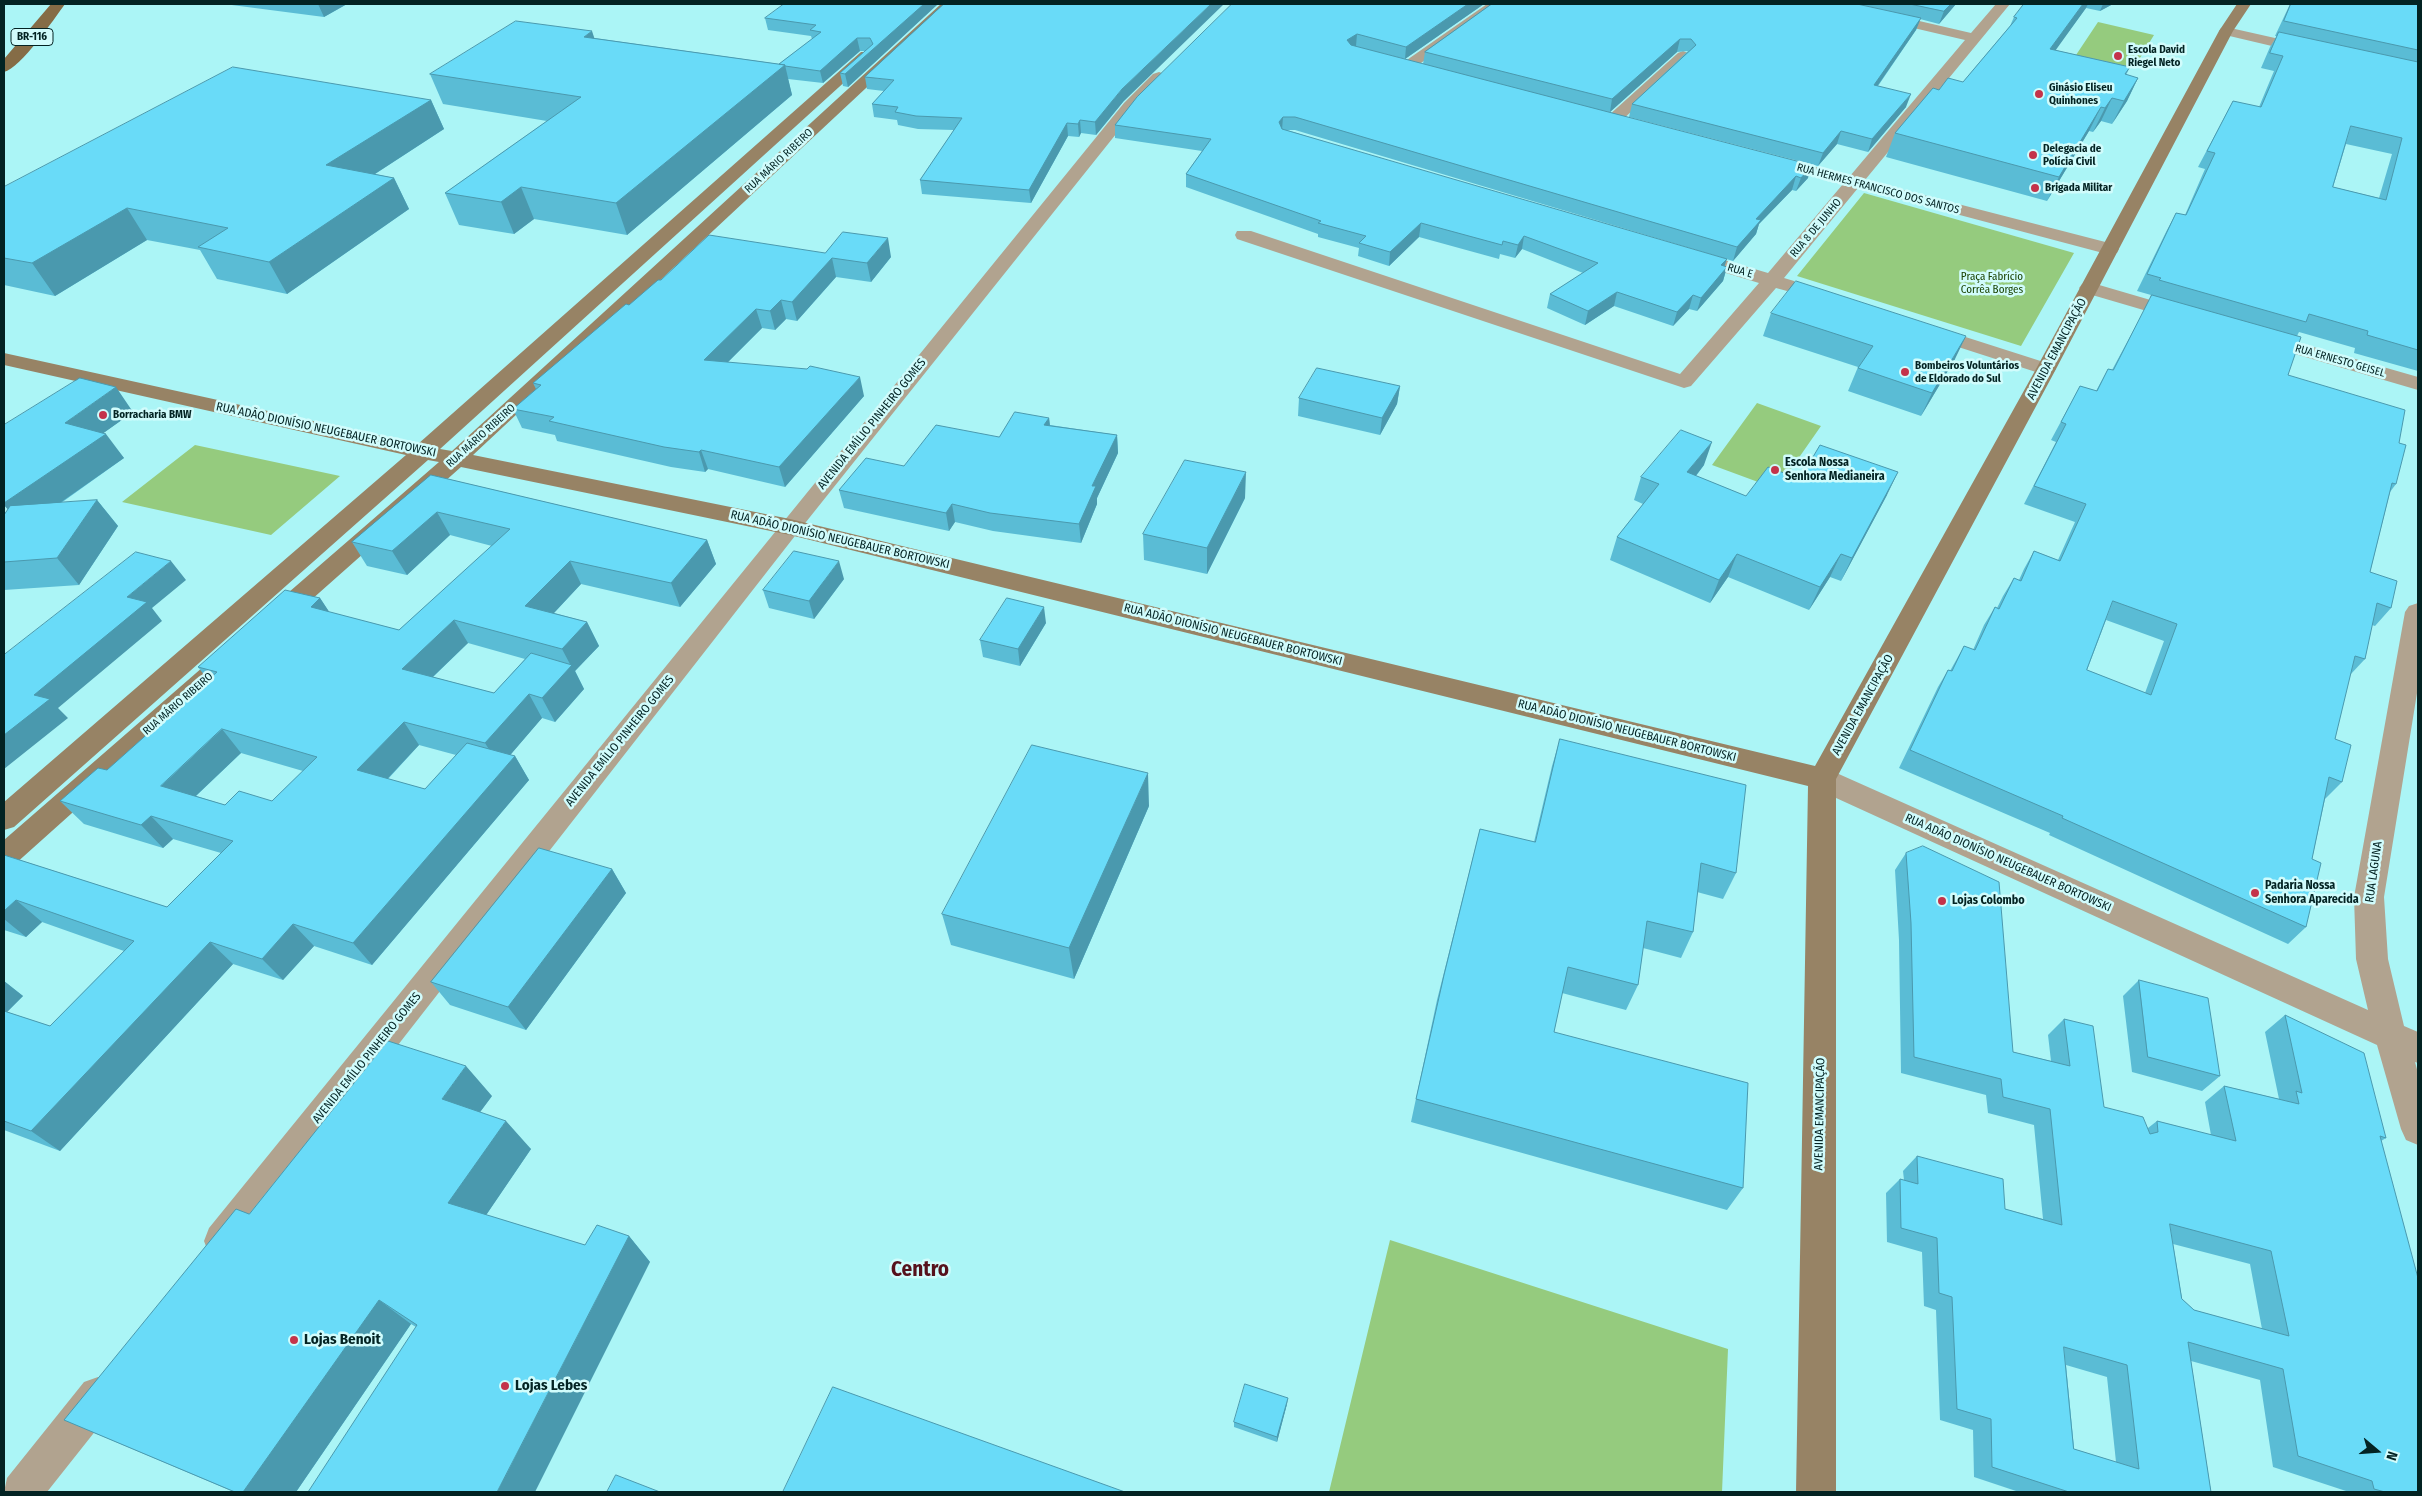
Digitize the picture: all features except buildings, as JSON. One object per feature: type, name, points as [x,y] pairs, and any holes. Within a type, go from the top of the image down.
[{"type":"main road","name":"BR-116","points":[[4,49],[43,4]]},
{"type":"main road","name":"BR-116","points":[[4,67],[20,52],[58,4]]},
{"type":"main road","name":"RUA MÁRIO RIBEIRO","points":[[4,819],[423,452],[922,4]]},
{"type":"main road","name":"RUA MÁRIO RIBEIRO","points":[[4,857],[456,459],[949,4]]},
{"type":"main road","name":"AVENIDA EMANCIPAÇÃO","points":[[1816,1492],[1822,779],[2046,369],[2226,31],[2244,4]]},
{"type":"main road","points":[[786,127],[810,132]]},
{"type":"main road","name":"RUA ADÃO DIONÍSIO NEUGEBAUER BORTOWSKI","points":[[4,359],[423,452],[790,527],[1822,779]]},
{"type":"street","points":[[1409,65],[1496,4]]},
{"type":"street","points":[[1829,4],[1974,38]]},
{"type":"street","name":"RUA 8 DE JUNHO","points":[[1244,235],[1684,382],[1855,182],[2003,4]]},
{"type":"street","points":[[2226,31],[2322,53]]},
{"type":"street","points":[[1614,119],[1684,56]]},
{"type":"street","name":"AVENIDA EMÍLIO PINHEIRO GOMES","points":[[207,1259],[790,527],[1130,106],[1178,58]]},
{"type":"street","points":[[1391,61],[1428,70]]},
{"type":"street","points":[[1596,114],[1634,124]]},
{"type":"street","name":"RUA HERMES FRANCISCO DOS SANTOS","points":[[1759,157],[2110,249]]},
{"type":"street","name":"RUA E","points":[[1678,252],[1800,289]]},
{"type":"street","points":[[2089,288],[2202,321]]},
{"type":"street","points":[[1912,325],[2046,369]]},
{"type":"street","name":"RUA ERNESTO GEISEL","points":[[2240,332],[2418,384]]},
{"type":"street","name":"RUA LAGUNA","points":[[2418,612],[2369,896],[2372,959],[2390,1034],[2418,1129]]},
{"type":"street","name":"RUA ADÃO DIONÍSIO NEUGEBAUER BORTOWSKI","points":[[1822,779],[2418,1048]]},
{"type":"street","points":[[21,1492],[114,1376]]},
{"type":"green space","points":[[2098,22],[2154,35],[2134,68],[2076,55]]},
{"type":"green space","name":"Praça Fabrício Corrêa Borges","points":[[1864,193],[2074,253],[2021,346],[1797,276]]},
{"type":"green space","points":[[1757,403],[1821,426],[1777,489],[1712,465]]},
{"type":"green space","points":[[195,445],[340,476],[271,535],[122,502]]},
{"type":"green space","points":[[1390,1240],[1728,1349],[1722,1492],[1329,1492]]},
{"type":"place","name":"Escola David Riegel Neto","points":[[2118,56]]},
{"type":"place","name":"Ginásio Eliseu Quinhones","points":[[2039,94]]},
{"type":"place","name":"Delegacia de Polícia Civil","points":[[2033,155]]},
{"type":"place","name":"Brigada Militar","points":[[2035,188]]},
{"type":"place","name":"Bombeiros Voluntários de Eldorado do Sul","points":[[1905,372]]},
{"type":"place","name":"Borracharia BMW","points":[[103,415]]},
{"type":"place","name":"Escola Nossa Senhora Medianeira","points":[[1775,470]]},
{"type":"place","name":"Padaria Nossa Senhora Aparecida","points":[[2255,893]]},
{"type":"place","name":"Lojas Colombo","points":[[1942,901]]},
{"type":"place","name":"Lojas Benoit","points":[[294,1340]]},
{"type":"place","name":"Lojas Lebes","points":[[505,1386]]},
{"type":"district","name":"Centro","points":[[920,1270]]}]
